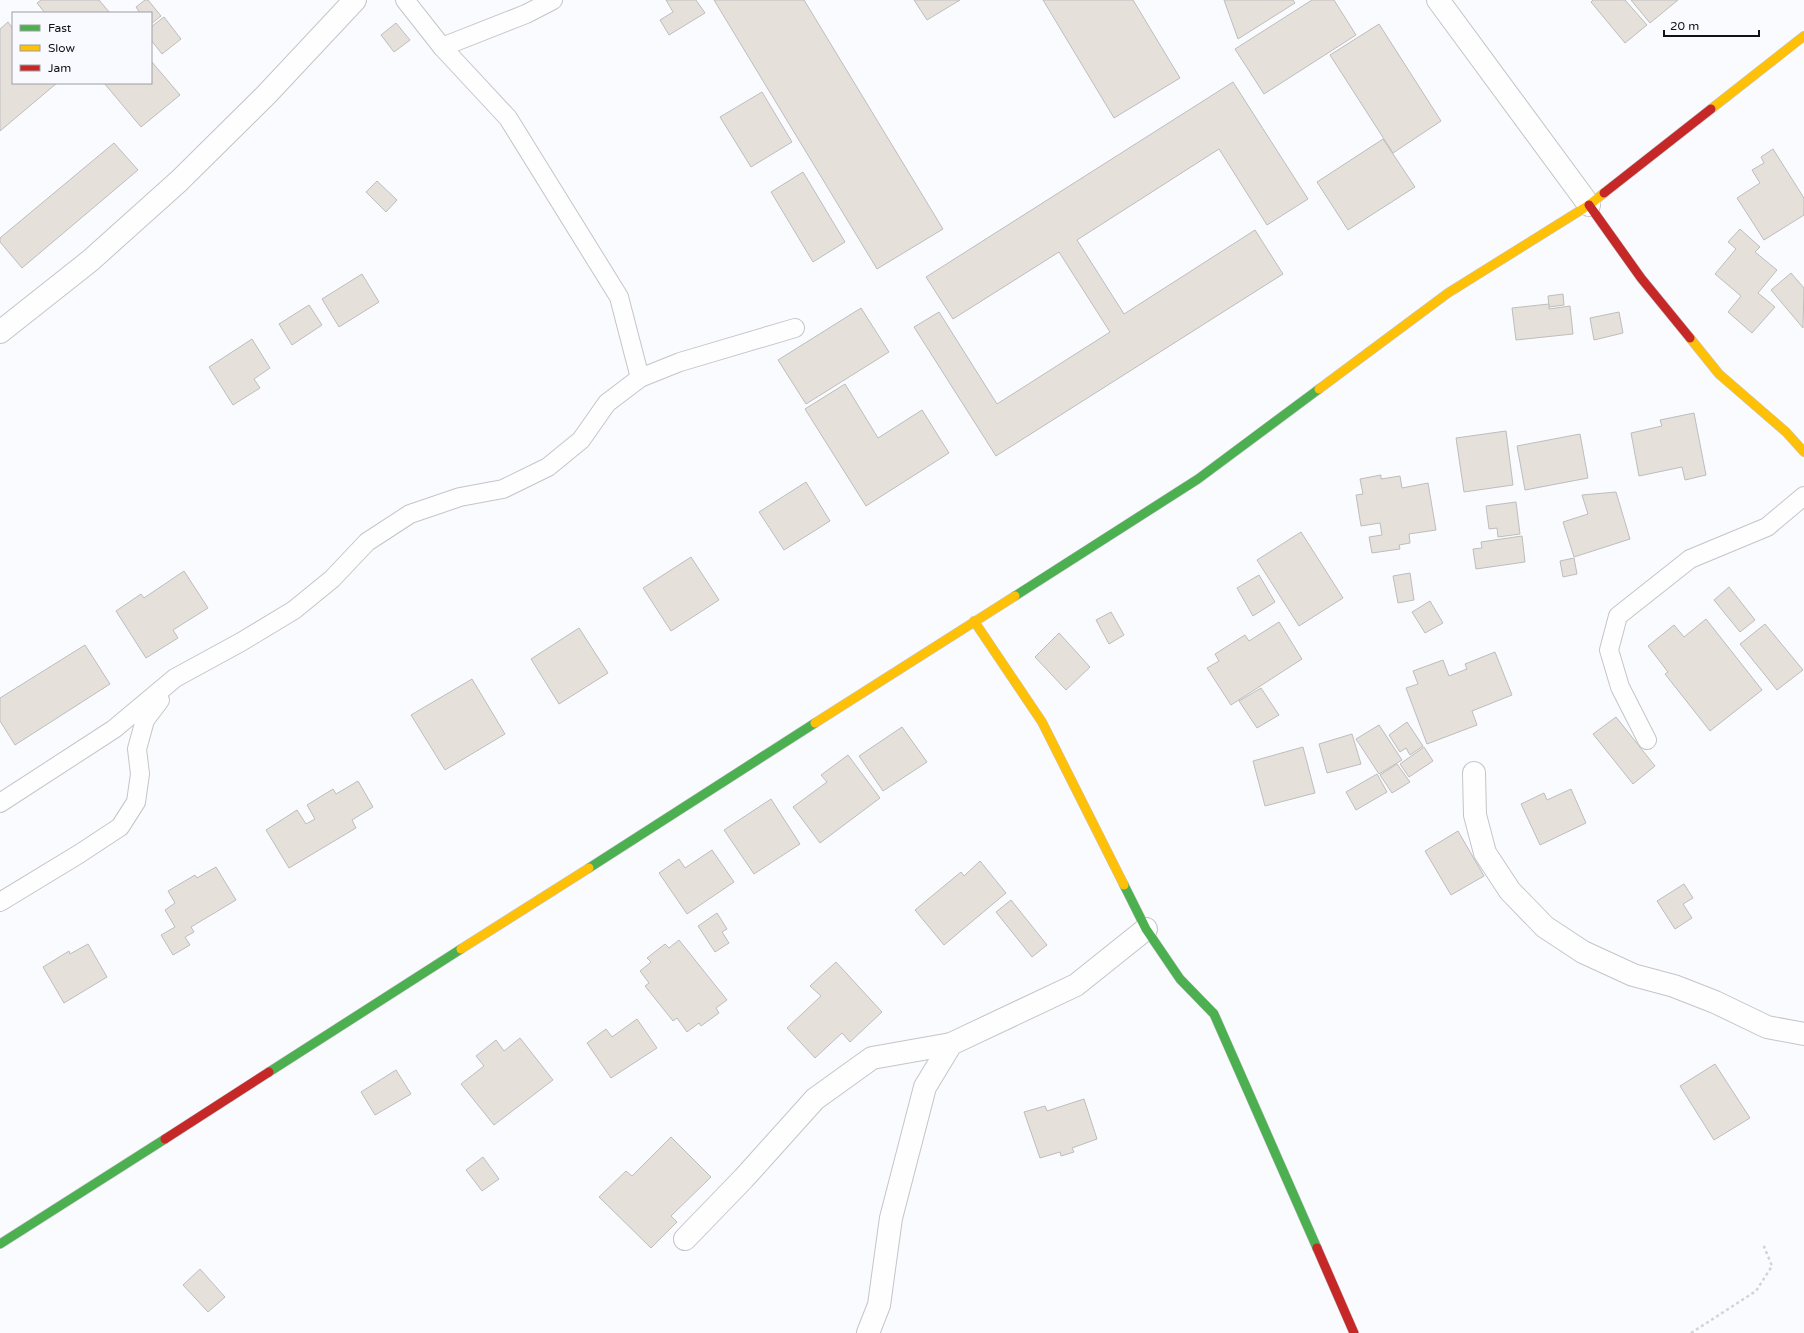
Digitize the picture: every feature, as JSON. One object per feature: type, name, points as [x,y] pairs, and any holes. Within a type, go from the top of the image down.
[{"type":"street","points":[[0,332],[91,260],[179,181],[266,96],[355,0]]},
{"type":"street","points":[[1438,0],[1589,204],[1641,278],[1719,374],[1786,432],[1804,452]]},
{"type":"street","points":[[0,1244],[1198,479],[1448,293],[1589,204],[1804,36]]},
{"type":"street","points":[[974,621],[1042,722],[1146,929],[1180,979],[1214,1014],[1354,1333]]},
{"type":"street","points":[[1474,773],[1475,815],[1485,853],[1510,891],[1545,927],[1583,952],[1633,976],[1674,986],[1715,1002],[1767,1027],[1804,1034]]},
{"type":"street","points":[[685,1239],[744,1178],[815,1099],[872,1058],[951,1044],[1076,985],[1146,929]]},
{"type":"street","points":[[868,1333],[879,1305],[890,1218],[925,1087],[951,1044]]},
{"type":"lane","points":[[405,0],[442,47],[508,118],[619,297],[640,378]]},
{"type":"lane","points":[[442,47],[526,14],[553,0]]},
{"type":"lane","points":[[0,803],[114,729],[175,678],[241,642],[294,610],[332,579],[367,542],[410,514],[460,497],[503,489],[548,467],[581,440],[607,403],[640,378],[680,362],[795,328]]},
{"type":"lane","points":[[1647,740],[1620,686],[1609,650],[1618,616],[1690,559],[1767,527],[1804,496]]},
{"type":"lane","points":[[0,902],[120,827],[136,802],[140,774],[137,749],[145,720],[175,678]]},
{"type":"path","points":[[1691,1333],[1756,1291],[1772,1266],[1763,1244]]},
{"type":"building","points":[[41,0],[99,0],[109,12],[44,12],[37,3]]},
{"type":"building","points":[[145,0],[148,0],[161,16],[152,23],[152,12],[139,12],[136,7]]},
{"type":"building","points":[[666,0],[696,0],[705,13],[669,35],[660,20],[673,12]]},
{"type":"building","points":[[714,0],[804,0],[943,229],[877,269]]},
{"type":"building","points":[[914,0],[960,0],[927,20]]},
{"type":"building","points":[[1043,0],[1133,0],[1180,78],[1114,118]]},
{"type":"building","points":[[1224,0],[1293,0],[1295,3],[1238,39]]},
{"type":"building","points":[[1312,0],[1334,0],[1356,35],[1264,94],[1235,49]]},
{"type":"building","points":[[1593,0],[1625,0],[1647,25],[1625,43],[1591,2]]},
{"type":"building","points":[[1631,0],[1678,0],[1650,23]]},
{"type":"building","points":[[164,17],[181,39],[162,54],[152,41],[152,26]]},
{"type":"building","points":[[8,22],[12,28],[12,84],[56,84],[0,131],[0,29]]},
{"type":"building","points":[[396,23],[410,40],[394,52],[381,35]]},
{"type":"building","points":[[1379,24],[1441,121],[1393,153],[1330,55]]},
{"type":"building","points":[[152,62],[180,95],[141,127],[105,84],[152,84]]},
{"type":"building","points":[[1233,82],[1308,199],[1267,225],[1219,149],[1077,240],[1124,314],[1255,230],[1283,274],[996,456],[914,327],[939,312],[997,404],[1110,332],[1059,252],[953,319],[926,277]]},
{"type":"building","points":[[762,92],[792,142],[751,167],[720,117]]},
{"type":"building","points":[[1383,139],[1415,187],[1348,230],[1317,182]]},
{"type":"building","points":[[114,143],[138,170],[22,268],[0,242],[0,238]]},
{"type":"building","points":[[1773,149],[1804,198],[1804,215],[1764,240],[1737,198],[1760,183],[1752,170],[1764,163],[1761,157]]},
{"type":"building","points":[[803,172],[845,242],[813,262],[771,192]]},
{"type":"building","points":[[377,181],[397,200],[386,212],[366,192]]},
{"type":"building","points":[[1740,229],[1760,247],[1755,252],[1777,270],[1758,293],[1775,307],[1752,333],[1728,312],[1741,296],[1715,274],[1736,249],[1728,242]]},
{"type":"building","points":[[1791,273],[1804,288],[1803,328],[1771,290]]},
{"type":"building","points":[[362,274],[379,302],[339,327],[322,299]]},
{"type":"building","points":[[1563,294],[1564,305],[1549,307],[1548,296]]},
{"type":"building","points":[[1549,304],[1549,309],[1570,306],[1573,334],[1516,340],[1512,308]]},
{"type":"building","points":[[309,305],[322,325],[292,345],[279,324]]},
{"type":"building","points":[[861,308],[889,352],[806,404],[778,360]]},
{"type":"building","points":[[1619,312],[1623,333],[1594,340],[1590,318]]},
{"type":"building","points":[[252,339],[270,368],[254,379],[260,388],[233,405],[209,367]]},
{"type":"building","points":[[845,384],[878,438],[922,410],[949,453],[866,506],[805,409]]},
{"type":"building","points":[[1694,413],[1706,475],[1685,480],[1682,467],[1639,476],[1631,433],[1662,426],[1660,420]]},
{"type":"building","points":[[1506,431],[1513,485],[1464,492],[1456,438]]},
{"type":"building","points":[[1580,434],[1588,478],[1525,490],[1517,446]]},
{"type":"building","points":[[1381,475],[1381,479],[1400,476],[1402,488],[1428,483],[1436,530],[1409,534],[1410,543],[1399,545],[1400,549],[1372,553],[1369,537],[1382,535],[1380,523],[1361,526],[1356,495],[1363,494],[1360,479]]},
{"type":"building","points":[[806,482],[830,521],[784,550],[759,512]]},
{"type":"building","points":[[1616,492],[1630,539],[1574,557],[1563,522],[1588,514],[1582,495]]},
{"type":"building","points":[[1516,502],[1520,534],[1498,537],[1497,528],[1489,529],[1486,506]]},
{"type":"building","points":[[1301,532],[1343,598],[1299,626],[1257,560]]},
{"type":"building","points":[[1522,536],[1525,562],[1476,569],[1473,549],[1482,548],[1481,542]]},
{"type":"building","points":[[691,557],[719,600],[671,631],[643,588]]},
{"type":"building","points":[[1574,558],[1577,574],[1563,577],[1560,561]]},
{"type":"building","points":[[184,571],[208,608],[173,630],[178,638],[146,658],[116,611],[141,594],[144,598]]},
{"type":"building","points":[[1410,573],[1414,600],[1398,603],[1393,576]]},
{"type":"building","points":[[1259,575],[1275,602],[1253,616],[1237,588]]},
{"type":"building","points":[[1729,587],[1755,620],[1740,632],[1714,600]]},
{"type":"building","points":[[1430,601],[1443,623],[1425,633],[1412,612]]},
{"type":"building","points":[[1111,612],[1124,635],[1109,644],[1096,620]]},
{"type":"building","points":[[1706,619],[1762,690],[1710,731],[1665,674],[1668,672],[1648,646],[1674,625],[1684,637]]},
{"type":"building","points":[[1279,622],[1302,659],[1231,705],[1207,668],[1219,661],[1215,654],[1245,635],[1249,641]]},
{"type":"building","points":[[1765,624],[1803,670],[1777,690],[1740,644]]},
{"type":"building","points":[[579,628],[608,673],[559,704],[531,659]]},
{"type":"building","points":[[1059,633],[1090,667],[1066,690],[1035,657]]},
{"type":"building","points":[[85,645],[110,684],[15,745],[0,721],[0,698]]},
{"type":"building","points":[[1495,652],[1512,695],[1472,711],[1477,725],[1427,744],[1406,688],[1418,684],[1413,671],[1443,660],[1449,676],[1467,669],[1465,664]]},
{"type":"building","points":[[472,679],[505,734],[445,770],[411,715]]},
{"type":"building","points":[[1261,688],[1279,715],[1257,728],[1239,701]]},
{"type":"building","points":[[1616,717],[1655,766],[1633,784],[1593,734]]},
{"type":"building","points":[[1407,722],[1423,746],[1410,755],[1406,748],[1400,752],[1389,735]]},
{"type":"building","points":[[1379,725],[1402,760],[1379,774],[1356,739]]},
{"type":"building","points":[[902,727],[927,762],[883,791],[859,756]]},
{"type":"building","points":[[1352,734],[1361,764],[1327,773],[1319,744]]},
{"type":"building","points":[[1303,747],[1315,793],[1265,806],[1253,761]]},
{"type":"building","points":[[1424,747],[1433,761],[1409,777],[1400,764]]},
{"type":"building","points":[[848,755],[880,798],[820,843],[793,807],[827,782],[821,775]]},
{"type":"building","points":[[1397,764],[1410,782],[1392,793],[1380,775]]},
{"type":"building","points":[[1377,774],[1387,792],[1356,810],[1346,792]]},
{"type":"building","points":[[358,781],[373,807],[352,820],[356,828],[289,868],[266,830],[297,810],[306,824],[315,819],[307,805],[333,789],[336,794]]},
{"type":"building","points":[[1571,789],[1586,823],[1540,845],[1521,804],[1544,793],[1547,800]]},
{"type":"building","points":[[771,799],[800,844],[754,874],[724,830]]},
{"type":"building","points":[[1458,831],[1484,876],[1451,895],[1425,851]]},
{"type":"building","points":[[712,850],[734,882],[687,914],[659,873],[679,859],[685,868]]},
{"type":"building","points":[[980,861],[1006,893],[944,945],[915,910],[961,872],[964,876]]},
{"type":"building","points":[[216,867],[236,900],[191,927],[194,932],[185,937],[190,945],[173,955],[161,935],[175,927],[165,910],[175,903],[168,891],[195,875],[197,878]]},
{"type":"building","points":[[1684,884],[1693,898],[1683,904],[1692,918],[1675,929],[1657,901]]},
{"type":"building","points":[[1011,900],[1047,945],[1032,957],[996,912]]},
{"type":"building","points":[[717,913],[727,929],[722,932],[729,943],[715,952],[698,926]]},
{"type":"building","points":[[679,940],[727,1000],[716,1008],[719,1013],[701,1026],[699,1023],[687,1032],[677,1018],[673,1021],[645,986],[649,983],[640,971],[651,962],[647,958],[665,944],[669,948]]},
{"type":"building","points":[[88,944],[107,977],[64,1003],[43,967],[69,951],[70,954]]},
{"type":"building","points":[[836,962],[882,1012],[850,1042],[842,1033],[815,1058],[787,1028],[821,996],[810,986]]},
{"type":"building","points":[[637,1019],[657,1048],[611,1078],[587,1043],[606,1029],[612,1037]]},
{"type":"building","points":[[520,1038],[553,1080],[494,1125],[461,1084],[484,1066],[476,1056],[496,1040],[504,1051]]},
{"type":"building","points":[[1715,1064],[1750,1118],[1714,1140],[1680,1086]]},
{"type":"building","points":[[396,1070],[411,1094],[375,1115],[361,1092]]},
{"type":"building","points":[[1084,1099],[1097,1139],[1072,1148],[1074,1152],[1061,1156],[1060,1152],[1040,1158],[1024,1112],[1045,1106],[1047,1111]]},
{"type":"building","points":[[671,1137],[711,1177],[671,1216],[677,1222],[651,1248],[599,1197],[626,1171],[632,1176]]},
{"type":"building","points":[[483,1157],[499,1179],[482,1191],[466,1170]]},
{"type":"building","points":[[200,1269],[225,1297],[208,1312],[183,1285]]},
{"type":"traffic: fast","points":[[1015,596],[1198,479],[1319,389]]},
{"type":"traffic: fast","points":[[589,868],[815,723]]},
{"type":"traffic: fast","points":[[1124,885],[1146,929],[1180,979],[1214,1014],[1317,1248]]},
{"type":"traffic: fast","points":[[269,1072],[461,949]]},
{"type":"traffic: fast","points":[[0,1244],[165,1139]]},
{"type":"traffic: slow","points":[[1711,109],[1804,36]]},
{"type":"traffic: slow","points":[[1319,389],[1448,293],[1589,205],[1604,193]]},
{"type":"traffic: slow","points":[[1690,338],[1719,374],[1786,432],[1804,452]]},
{"type":"traffic: slow","points":[[815,723],[1015,596]]},
{"type":"traffic: slow","points":[[974,621],[1042,722],[1124,885]]},
{"type":"traffic: slow","points":[[461,949],[589,868]]},
{"type":"traffic: jam","points":[[1604,193],[1711,109]]},
{"type":"traffic: jam","points":[[1589,205],[1641,278],[1690,338]]},
{"type":"traffic: jam","points":[[165,1139],[269,1072]]},
{"type":"traffic: jam","points":[[1317,1248],[1354,1333]]}]
